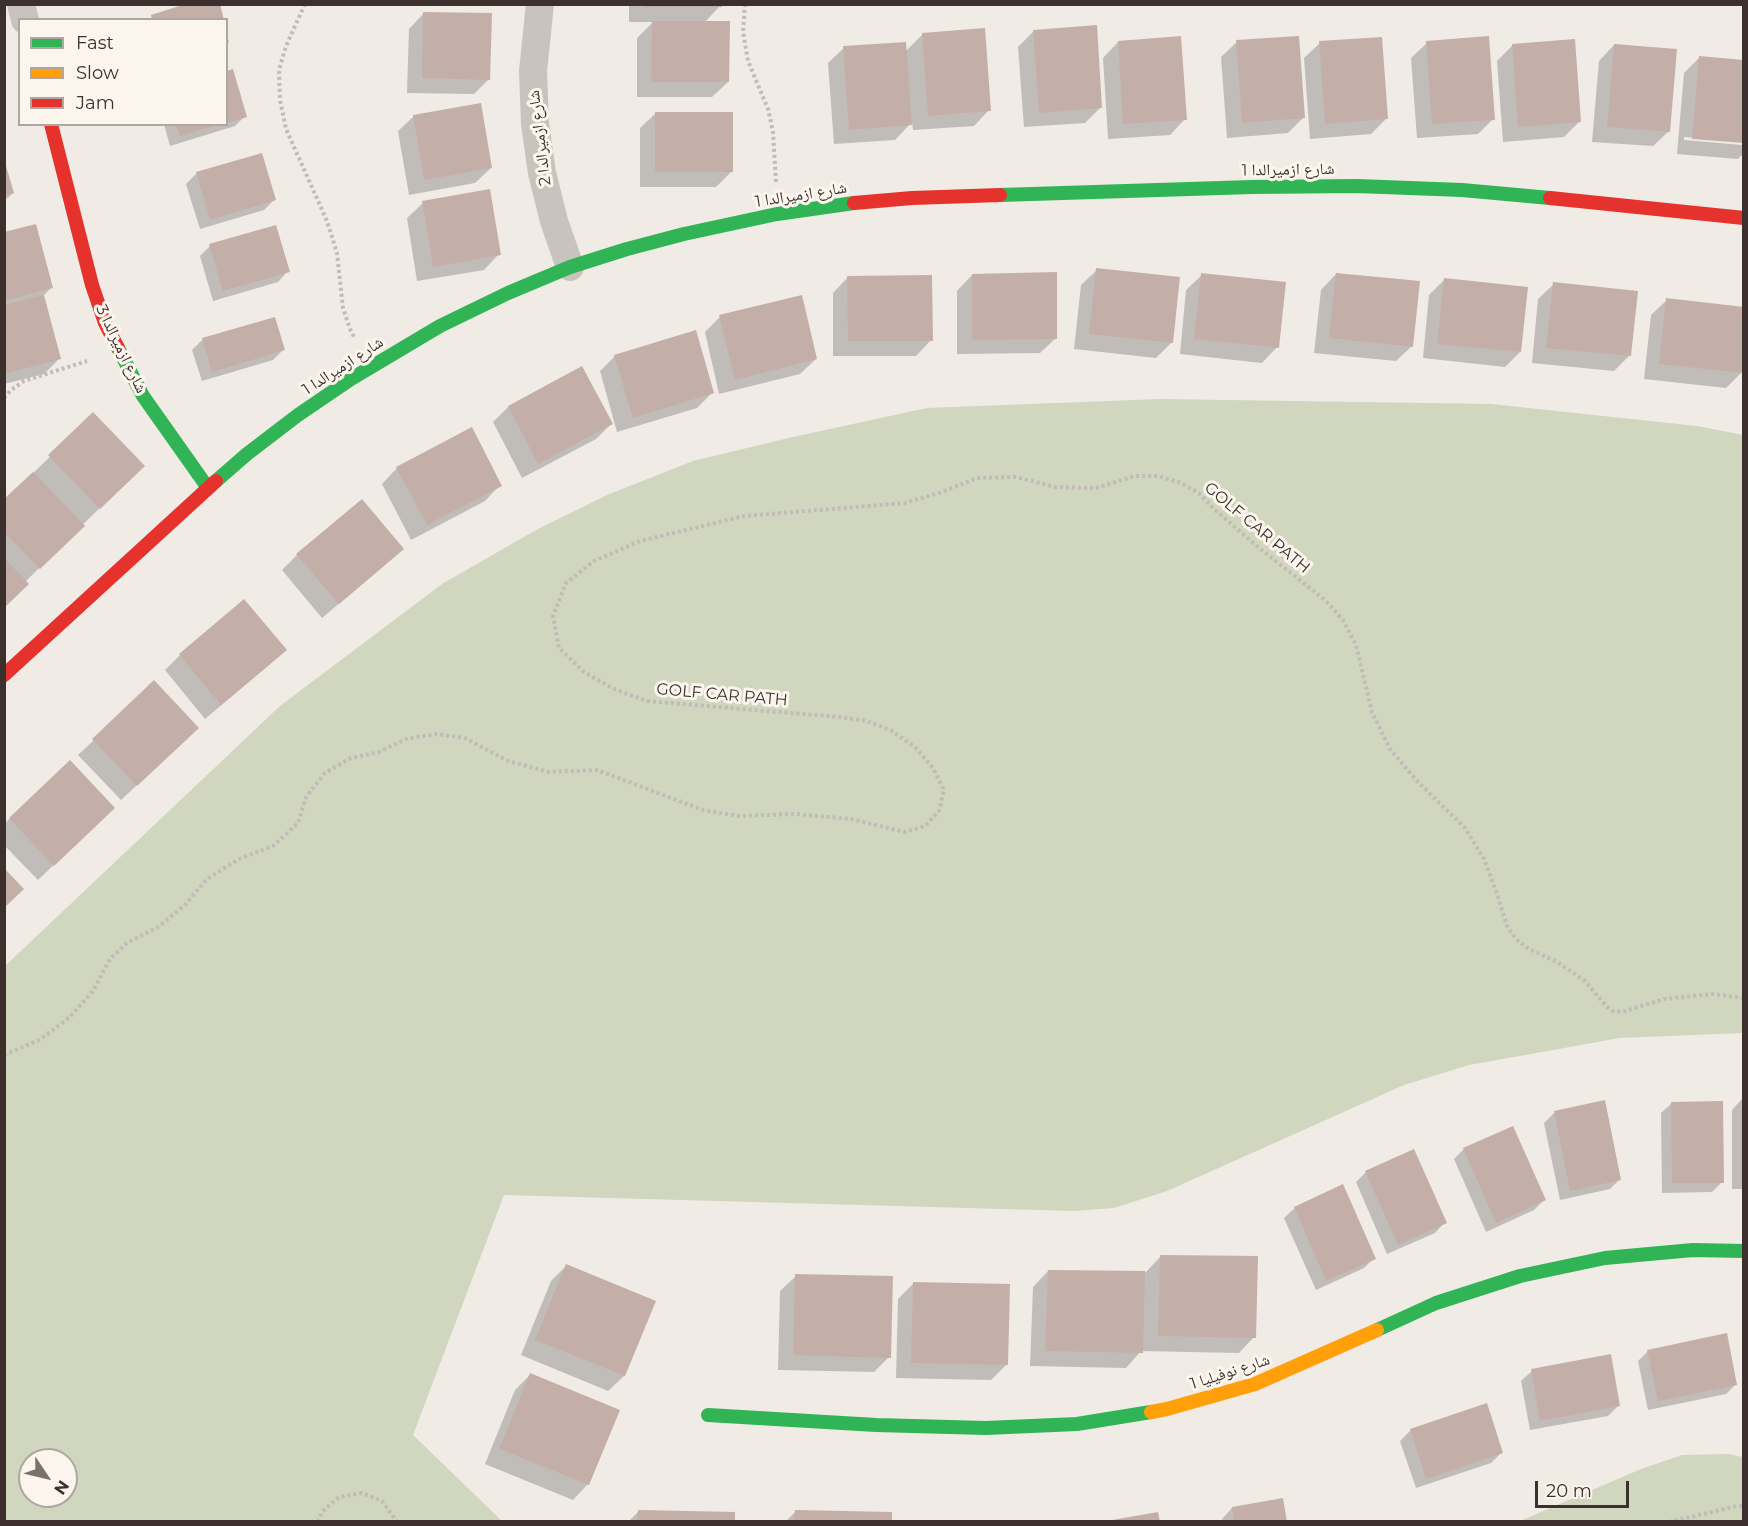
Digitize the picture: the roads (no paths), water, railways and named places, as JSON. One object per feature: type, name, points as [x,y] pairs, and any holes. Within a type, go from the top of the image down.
[{"type":"street","name":"شارع ازميرالدا 2","points":[[540,4],[533,71],[535,124],[542,173],[554,221],[570,267]]},
{"type":"street","name":"شارع ازميرالدا 3","points":[[52,126],[92,285],[105,323],[143,396],[208,488]]},
{"type":"street","name":"شارع ازميرالدا 1","points":[[4,675],[247,454],[298,415],[374,364],[440,326],[508,293],[570,267],[684,234],[777,214],[852,203],[912,198],[1252,187],[1357,186],[1462,190],[1743,218]]},
{"type":"street","name":"شارع نوفيليا 1","points":[[708,1415],[876,1425],[986,1428],[1077,1424],[1167,1409],[1255,1384],[1436,1303],[1520,1276],[1605,1258],[1693,1250],[1743,1251]]}]
